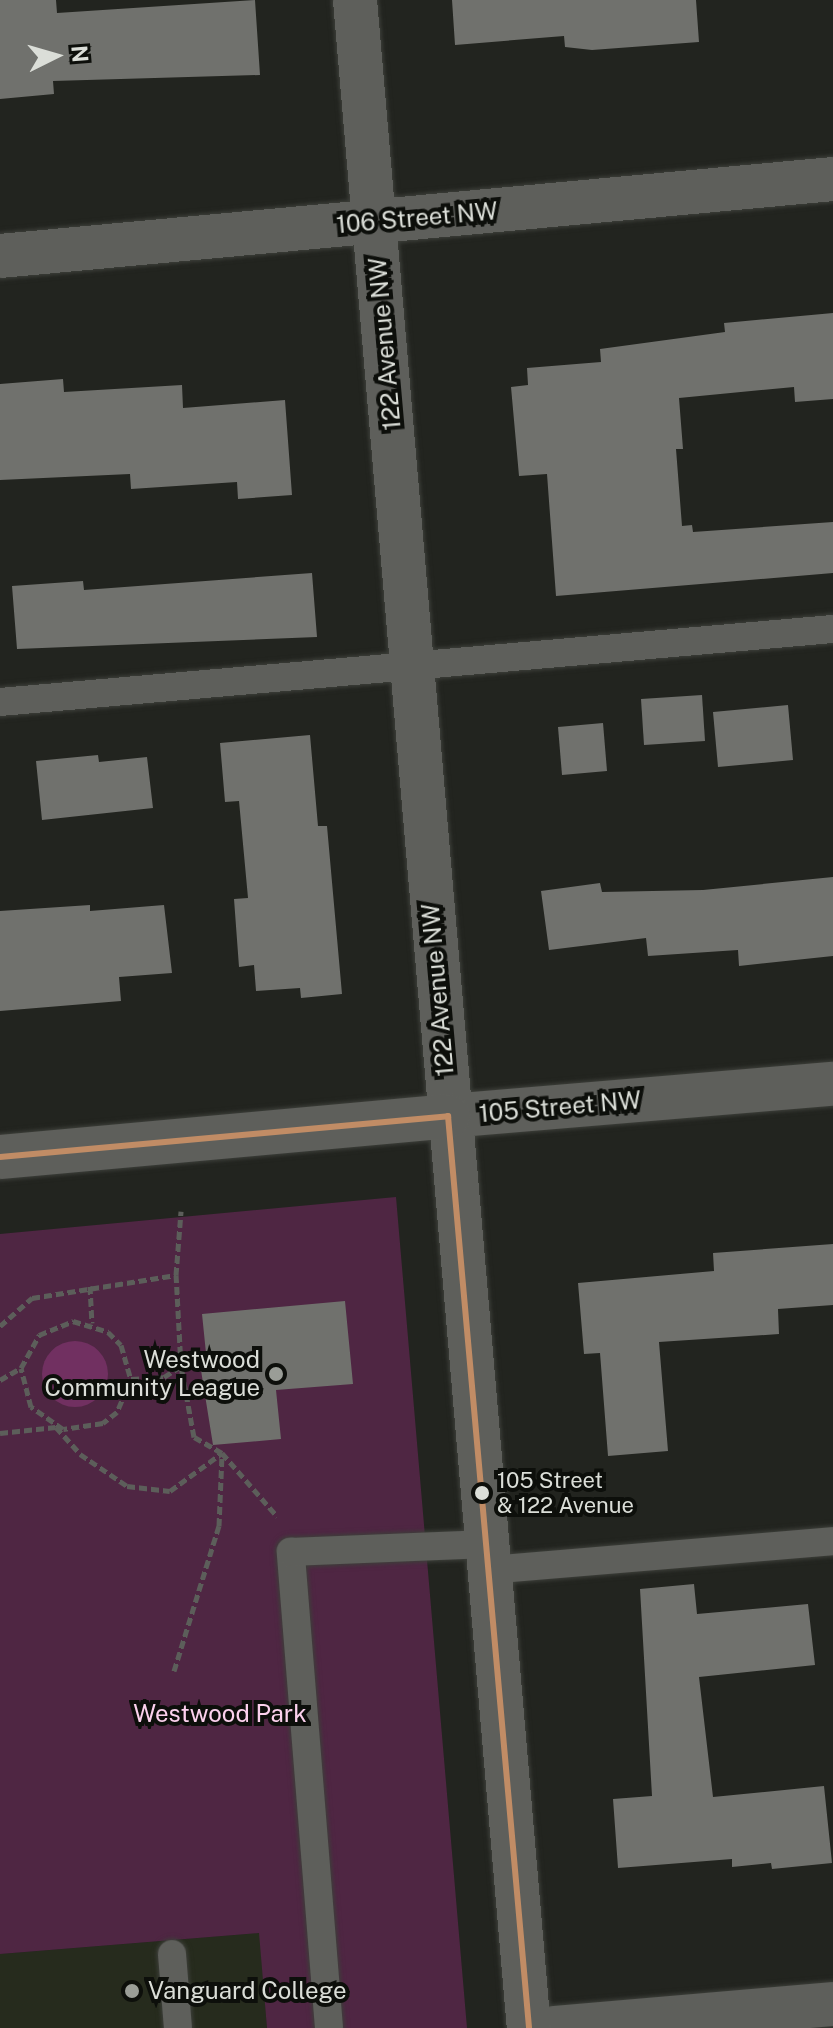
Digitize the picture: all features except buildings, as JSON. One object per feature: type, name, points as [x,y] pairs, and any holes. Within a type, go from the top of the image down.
[{"type":"street","name":"122 Avenue NW","points":[[355,0],[448,1116],[529,2028]]},
{"type":"street","name":"106 Street NW","points":[[0,256],[833,179]]},
{"type":"street","name":"105 Street NW","points":[[0,1157],[833,1084]]},
{"type":"street","points":[[554,2028],[833,2004]]},
{"type":"lane","points":[[0,702],[833,629]]},
{"type":"lane","points":[[329,2028],[291,1552],[488,1557],[833,1541]]},
{"type":"lane","points":[[172,1954],[178,2028]]},
{"type":"path","points":[[181,1211],[176,1275],[181,1366],[194,1437],[222,1453],[307,1551]]},
{"type":"path","points":[[0,1326],[32,1298],[90,1286],[176,1275]]},
{"type":"path","points":[[90,1286],[92,1323]]},
{"type":"path","points":[[0,1433],[56,1427],[84,1430],[103,1423],[117,1412],[131,1379],[121,1345],[92,1323],[55,1325],[27,1350],[21,1368],[31,1407],[56,1427],[80,1454],[127,1486],[170,1491],[222,1453]]},
{"type":"path","points":[[131,1379],[164,1377],[181,1366]]},
{"type":"path","points":[[0,1380],[21,1368]]},
{"type":"path","points":[[174,1671],[219,1526],[222,1453]]},
{"type":"shaded area","points":[[69,1341],[81,1341],[93,1346],[103,1356],[108,1374],[106,1387],[93,1402],[81,1407],[69,1407],[57,1402],[47,1392],[42,1380],[42,1368],[47,1356],[57,1346]]},
{"type":"shaded area","name":"Vanguard College","points":[[260,1933],[267,2028],[0,2028],[0,1954]]},
{"type":"green space","name":"Westwood Park","points":[[396,1197],[467,2028],[267,2028],[259,1933],[0,1954],[0,1234]]},
{"type":"transit line","points":[[448,1116],[529,2028]]},
{"type":"transit line","points":[[0,1157],[448,1116]]},
{"type":"place","name":"Westwood Community League","points":[[276,1374]]},
{"type":"place","name":"105 Street & 122 Avenue","points":[[482,1493]]},
{"type":"place","name":"Vanguard College","points":[[132,1991]]}]
